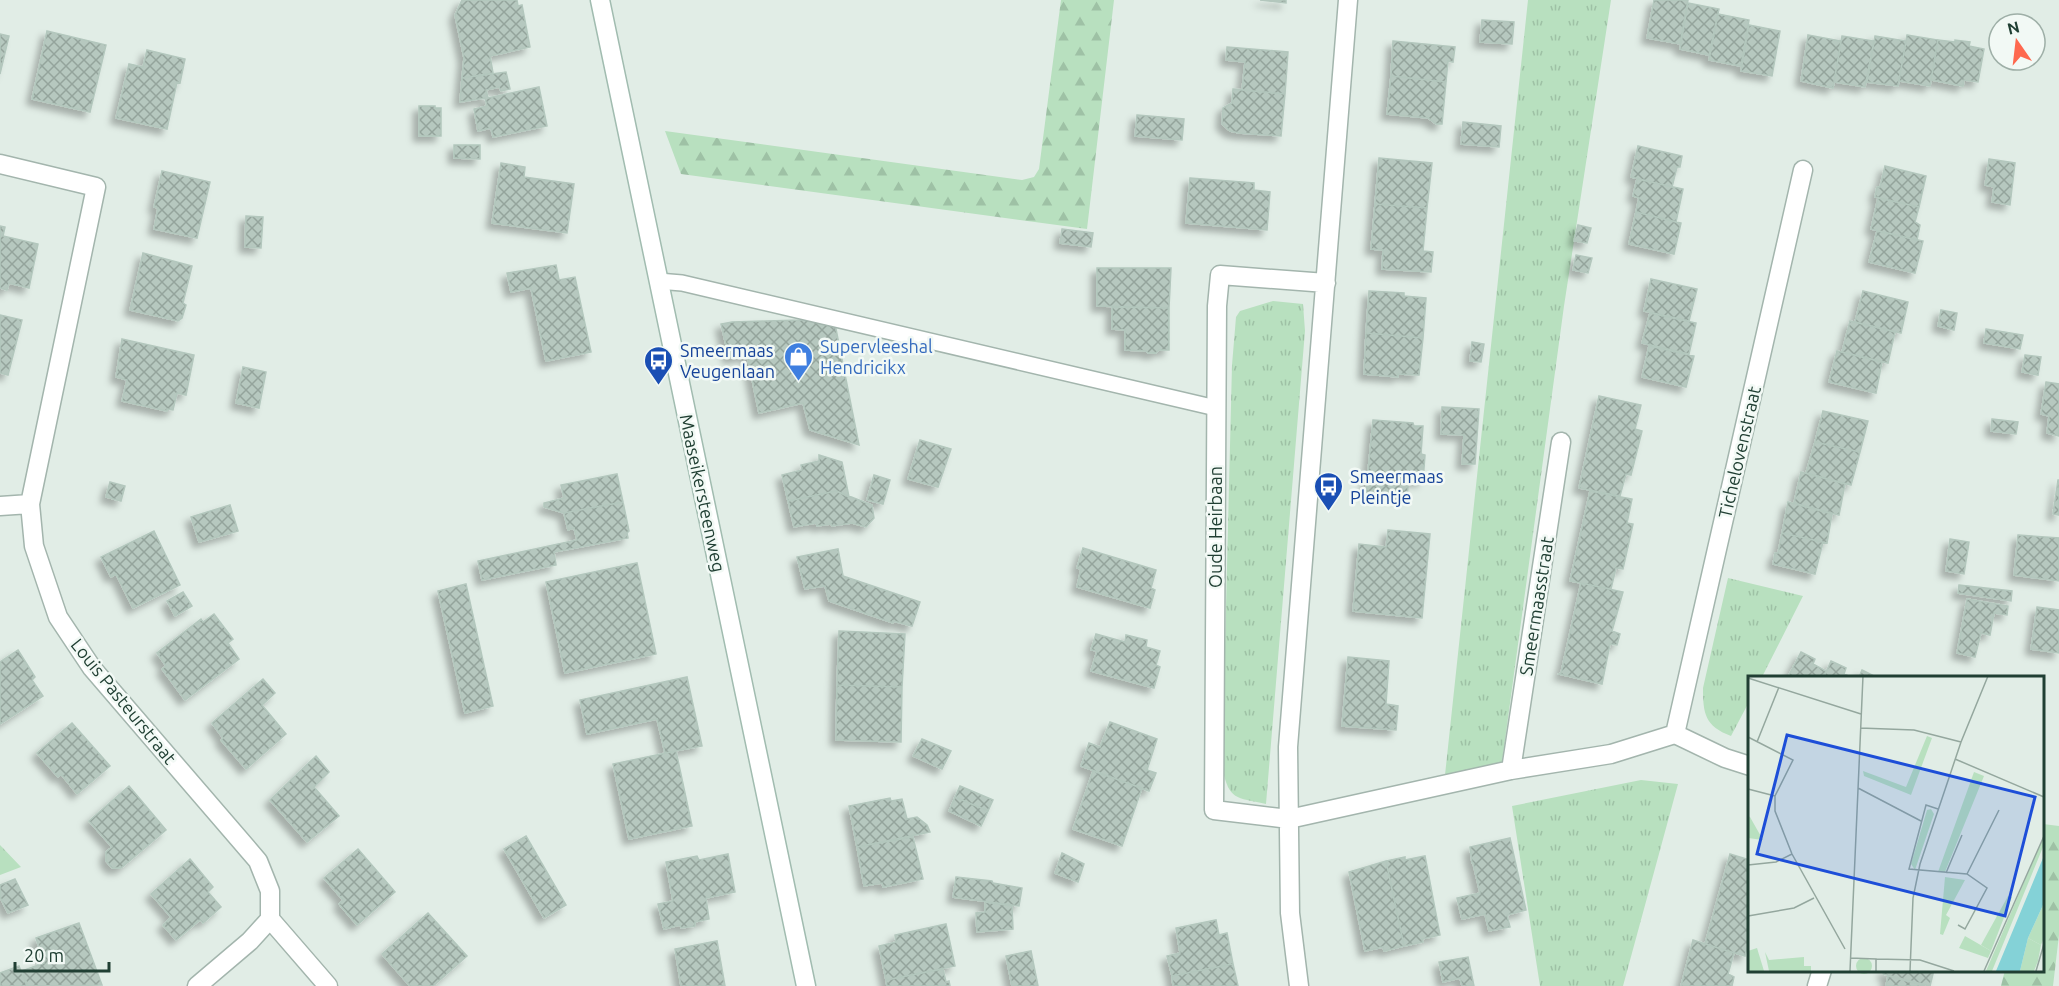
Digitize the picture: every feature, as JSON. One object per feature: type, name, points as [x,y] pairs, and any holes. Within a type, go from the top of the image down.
[{"type":"street","name":"Maaseikersteenweg","points":[[600,0],[806,986]]},
{"type":"street","points":[[1299,986],[1290,913],[1288,747],[1348,0]]},
{"type":"street","name":"Louis Pasteurstraat","points":[[0,164],[96,187],[30,504],[34,546],[58,617],[92,668],[258,861],[270,891],[270,919]]},
{"type":"street","name":"Tichelovenstraat","points":[[1675,734],[1803,170]]},
{"type":"street","name":"Oude Heirbaan","points":[[1289,819],[1214,810],[1217,306],[1220,275],[1326,283]]},
{"type":"street","name":"Smeermaasstraat","points":[[1512,770],[1561,442]]},
{"type":"street","points":[[0,506],[30,504]]},
{"type":"street","points":[[1289,819],[1512,770],[1611,754],[1675,734],[1725,758],[1748,765]]},
{"type":"street","points":[[196,986],[250,941],[270,919],[328,986]]},
{"type":"street","points":[[1817,986],[1821,971]]},
{"type":"lane","points":[[658,281],[682,283],[1216,408]]},
{"type":"green space","points":[[1061,0],[1114,0],[1087,229],[681,174],[665,131],[1022,180],[1034,177],[1039,169]]},
{"type":"green space","points":[[1528,0],[1611,0],[1564,306],[1502,762],[1445,775]]},
{"type":"green space","points":[[1273,301],[1303,304],[1305,331],[1266,804],[1235,796],[1228,787],[1222,768],[1232,365],[1236,317],[1240,311]]},
{"type":"green space","points":[[1728,578],[1803,596],[1763,676],[1748,676],[1748,704],[1731,736],[1716,728],[1707,718],[1703,688]]},
{"type":"green space","points":[[1641,780],[1678,784],[1623,986],[1540,986],[1512,806]]},
{"type":"green space","points":[[2044,824],[2059,826],[2059,935],[2053,986],[2001,986],[2005,971],[2044,971]]},
{"type":"green space","points":[[0,845],[21,867],[0,875]]},
{"type":"building","points":[[462,0],[517,0],[518,6],[522,5],[530,47],[490,56],[493,73],[462,78],[464,58],[455,15]]},
{"type":"building","points":[[1260,0],[1286,0],[1286,3]]},
{"type":"building","points":[[1654,0],[1688,0],[1680,44],[1647,38]]},
{"type":"building","points":[[1688,3],[1719,9],[1709,55],[1680,49]]},
{"type":"building","points":[[1718,14],[1749,20],[1741,66],[1709,60]]},
{"type":"building","points":[[1482,20],[1514,22],[1512,44],[1480,42]]},
{"type":"building","points":[[1749,25],[1780,31],[1772,76],[1741,71]]},
{"type":"building","points":[[47,31],[106,45],[90,112],[32,99]]},
{"type":"building","points":[[0,34],[9,36],[0,74]]},
{"type":"building","points":[[1808,35],[1841,41],[1833,88],[1801,81]]},
{"type":"building","points":[[1907,35],[1938,40],[1930,86],[1899,81]]},
{"type":"building","points":[[1842,36],[1874,41],[1865,87],[1834,82]]},
{"type":"building","points":[[1875,36],[1906,41],[1898,86],[1867,82]]},
{"type":"building","points":[[1938,40],[1970,42],[1969,46],[1984,49],[1978,82],[1964,80],[1963,86],[1931,80]]},
{"type":"building","points":[[1393,41],[1455,47],[1453,62],[1448,61],[1446,82],[1391,76]]},
{"type":"building","points":[[1227,47],[1288,52],[1285,94],[1242,90],[1245,62],[1226,60]]},
{"type":"building","points":[[147,50],[185,59],[180,83],[177,82],[167,129],[116,118],[129,64],[143,67]]},
{"type":"building","points":[[506,72],[510,89],[501,91],[499,87],[486,90],[488,98],[539,87],[547,126],[493,137],[491,128],[478,131],[474,109],[487,106],[485,98],[460,102],[462,78]]},
{"type":"building","points":[[1391,76],[1446,82],[1442,124],[1436,124],[1428,118],[1387,114]]},
{"type":"building","points":[[1233,89],[1285,94],[1281,136],[1239,133],[1230,131],[1222,124],[1223,108],[1232,103]]},
{"type":"building","points":[[419,106],[441,108],[441,136],[419,136]]},
{"type":"building","points":[[1137,115],[1184,119],[1182,140],[1135,136]]},
{"type":"building","points":[[1463,122],[1501,126],[1499,147],[1461,144]]},
{"type":"building","points":[[454,145],[480,145],[480,159],[454,158]]},
{"type":"building","points":[[1638,146],[1682,156],[1672,187],[1631,177]]},
{"type":"building","points":[[1379,158],[1432,163],[1427,208],[1375,204]]},
{"type":"building","points":[[1989,159],[2015,163],[2010,205],[1992,202],[1994,187],[1985,185]]},
{"type":"building","points":[[501,163],[525,167],[524,177],[574,184],[567,233],[492,223]]},
{"type":"building","points":[[1885,166],[1926,176],[1919,207],[1875,197]]},
{"type":"building","points":[[162,171],[210,182],[197,238],[154,229],[158,208],[154,207]]},
{"type":"building","points":[[1190,178],[1254,183],[1254,190],[1270,192],[1267,230],[1186,223]]},
{"type":"building","points":[[1637,179],[1683,189],[1676,222],[1636,212],[1639,198],[1633,196]]},
{"type":"building","points":[[1878,198],[1919,207],[1915,222],[1920,225],[1917,240],[1871,229]]},
{"type":"building","points":[[1375,204],[1427,208],[1423,251],[1433,252],[1431,272],[1382,269],[1383,250],[1371,249]]},
{"type":"building","points":[[1636,212],[1681,223],[1674,254],[1629,244]]},
{"type":"building","points":[[246,216],[263,217],[261,248],[245,247]]},
{"type":"building","points":[[1578,225],[1591,228],[1587,243],[1574,241]]},
{"type":"building","points":[[0,226],[5,227],[3,236],[38,244],[29,288],[9,283],[7,290],[0,288]]},
{"type":"building","points":[[1062,229],[1093,233],[1091,247],[1060,243]]},
{"type":"building","points":[[1877,231],[1923,241],[1915,273],[1869,262]]},
{"type":"building","points":[[143,253],[192,266],[183,303],[186,305],[182,318],[178,321],[130,310]]},
{"type":"building","points":[[1576,255],[1592,258],[1588,273],[1573,270]]},
{"type":"building","points":[[556,265],[559,280],[575,277],[591,352],[546,361],[531,288],[511,292],[507,273]]},
{"type":"building","points":[[1097,268],[1171,268],[1169,308],[1097,306]]},
{"type":"building","points":[[1651,279],[1697,289],[1689,321],[1644,311]]},
{"type":"building","points":[[1369,291],[1404,293],[1404,296],[1426,298],[1423,338],[1366,333]]},
{"type":"building","points":[[1863,291],[1908,302],[1901,333],[1855,322]]},
{"type":"building","points":[[1112,307],[1169,308],[1169,350],[1148,353],[1125,350],[1125,330],[1112,329]]},
{"type":"building","points":[[1941,310],[1957,313],[1954,330],[1938,326]]},
{"type":"building","points":[[1650,313],[1696,323],[1689,354],[1642,343]]},
{"type":"building","points":[[0,315],[22,320],[8,375],[0,373]]},
{"type":"building","name":"Supervleeshal Hendricikx","points":[[801,317],[835,324],[859,445],[810,430],[803,403],[759,413],[747,355],[729,358],[721,324],[801,320]]},
{"type":"building","points":[[1850,321],[1895,332],[1888,363],[1842,352]]},
{"type":"building","points":[[1986,329],[2023,335],[2020,349],[1984,343]]},
{"type":"building","points":[[1366,333],[1423,338],[1419,375],[1398,374],[1398,377],[1364,374]]},
{"type":"building","points":[[122,339],[194,355],[186,395],[177,393],[173,410],[167,409],[167,411],[122,401],[127,380],[116,377]]},
{"type":"building","points":[[1472,342],[1484,344],[1481,362],[1470,361]]},
{"type":"building","points":[[1649,346],[1694,356],[1686,387],[1642,377]]},
{"type":"building","points":[[1837,351],[1882,362],[1876,393],[1829,382]]},
{"type":"building","points":[[2025,355],[2041,357],[2038,375],[2022,372]]},
{"type":"building","points":[[243,367],[266,372],[259,408],[236,403]]},
{"type":"building","points":[[2046,382],[2059,384],[2059,436],[2047,433],[2049,416],[2041,414]]},
{"type":"building","points":[[1599,396],[1641,405],[1635,429],[1642,431],[1631,475],[1626,474],[1620,496],[1579,488]]},
{"type":"building","points":[[1442,407],[1479,409],[1475,464],[1462,464],[1464,435],[1441,434]]},
{"type":"building","points":[[1823,411],[1868,421],[1860,452],[1815,442]]},
{"type":"building","points":[[1992,419],[2018,422],[2016,434],[1991,431]]},
{"type":"building","points":[[1373,420],[1423,426],[1421,454],[1425,455],[1423,481],[1409,480],[1407,496],[1366,492]]},
{"type":"building","points":[[920,440],[951,449],[938,487],[908,479]]},
{"type":"building","points":[[1815,442],[1860,452],[1851,485],[1806,473]]},
{"type":"building","points":[[819,455],[842,462],[849,497],[836,491],[788,501],[782,475],[802,470],[801,465],[819,461]]},
{"type":"building","points":[[1801,472],[1845,484],[1839,515],[1794,503]]},
{"type":"building","points":[[617,474],[623,502],[564,513],[544,507],[544,503],[564,498],[561,485]]},
{"type":"building","points":[[874,475],[890,480],[883,504],[867,500]]},
{"type":"building","points":[[2059,480],[2059,515],[2053,514]]},
{"type":"building","points":[[110,482],[125,486],[121,501],[106,497]]},
{"type":"building","points":[[836,491],[872,505],[874,518],[866,527],[852,523],[817,526],[816,523],[794,527],[788,501]]},
{"type":"building","points":[[1590,491],[1632,499],[1627,523],[1633,524],[1623,569],[1616,568],[1611,589],[1570,581]]},
{"type":"building","points":[[623,502],[629,531],[628,538],[554,552],[556,565],[482,580],[478,561],[577,540],[574,528],[568,530],[564,513]]},
{"type":"building","points":[[1788,502],[1832,514],[1827,543],[1782,533]]},
{"type":"building","points":[[230,505],[238,531],[199,542],[191,517]]},
{"type":"building","points":[[1388,530],[1430,534],[1422,618],[1353,611],[1359,544],[1386,547]]},
{"type":"building","points":[[154,531],[180,585],[133,608],[116,574],[111,577],[101,557]]},
{"type":"building","points":[[1782,533],[1823,542],[1815,574],[1773,564]]},
{"type":"building","points":[[2018,535],[2059,538],[2059,581],[2014,575]]},
{"type":"building","points":[[1950,539],[1969,542],[1964,574],[1946,571]]},
{"type":"building","points":[[1083,548],[1156,570],[1151,588],[1155,590],[1150,608],[1077,587],[1081,569],[1077,568]]},
{"type":"building","points":[[838,549],[843,576],[920,602],[912,626],[893,621],[893,623],[829,601],[825,586],[805,589],[797,557]]},
{"type":"building","points":[[637,563],[656,654],[565,673],[546,582]]},
{"type":"building","points":[[1581,583],[1623,592],[1612,631],[1620,634],[1617,645],[1610,644],[1602,684],[1559,674]]},
{"type":"building","points":[[466,584],[493,706],[465,713],[438,591]]},
{"type":"building","points":[[1959,585],[2012,591],[2011,601],[1958,593]]},
{"type":"building","points":[[183,592],[192,606],[175,616],[167,601]]},
{"type":"building","points":[[1967,599],[2008,606],[2007,615],[1994,613],[1990,635],[1981,633],[1975,657],[1957,653]]},
{"type":"building","points":[[2037,607],[2059,610],[2059,653],[2031,649]]},
{"type":"building","points":[[214,614],[233,639],[228,643],[239,659],[185,700],[162,669],[166,666],[157,653],[201,619],[203,622]]},
{"type":"building","points":[[839,631],[905,634],[902,687],[837,685]]},
{"type":"building","points":[[1096,634],[1125,642],[1126,635],[1147,640],[1146,647],[1160,651],[1156,665],[1160,667],[1154,688],[1091,671],[1097,651],[1091,650]]},
{"type":"building","points":[[18,650],[35,677],[32,680],[43,696],[0,724],[0,662]]},
{"type":"building","points":[[1801,652],[1815,659],[1813,664],[1826,671],[1824,676],[1789,676]]},
{"type":"building","points":[[1348,657],[1389,661],[1386,704],[1398,706],[1396,730],[1342,726]]},
{"type":"building","points":[[1831,661],[1846,668],[1844,674],[1849,676],[1824,676]]},
{"type":"building","points":[[1862,670],[1874,676],[1859,676]]},
{"type":"building","points":[[687,677],[702,746],[665,753],[657,719],[587,734],[580,700]]},
{"type":"building","points":[[263,679],[275,693],[262,705],[286,734],[246,769],[221,740],[223,738],[212,723]]},
{"type":"building","points":[[837,685],[902,687],[901,742],[836,740]]},
{"type":"building","points":[[1110,722],[1157,739],[1147,770],[1156,773],[1149,791],[1081,766],[1089,743],[1100,747]]},
{"type":"building","points":[[72,723],[110,766],[77,794],[61,774],[58,777],[37,753]]},
{"type":"building","points":[[922,739],[951,751],[942,769],[913,756]]},
{"type":"building","points":[[676,751],[692,826],[629,839],[613,764]]},
{"type":"building","points":[[316,756],[329,772],[314,787],[339,816],[307,842],[270,800]]},
{"type":"building","points":[[1093,771],[1142,788],[1122,846],[1073,829]]},
{"type":"building","points":[[129,786],[166,830],[121,868],[112,868],[106,861],[106,852],[112,847],[89,821]]},
{"type":"building","points":[[960,786],[993,800],[988,811],[955,797]]},
{"type":"building","points":[[955,797],[988,811],[981,826],[949,811]]},
{"type":"building","points":[[890,798],[891,801],[902,799],[907,819],[917,817],[927,825],[930,832],[857,847],[849,806]]},
{"type":"building","points":[[526,836],[566,905],[544,918],[504,849]]},
{"type":"building","points":[[913,837],[923,879],[883,887],[882,883],[864,886],[857,847]]},
{"type":"building","points":[[1510,838],[1526,910],[1507,915],[1510,927],[1489,931],[1485,914],[1462,919],[1457,898],[1480,893],[1470,847]]},
{"type":"building","points":[[358,849],[395,892],[357,925],[339,904],[343,900],[324,878]]},
{"type":"building","points":[[1062,853],[1084,864],[1078,882],[1055,873]]},
{"type":"building","points":[[728,854],[735,892],[706,898],[709,919],[695,922],[695,926],[681,928],[680,925],[664,929],[658,904],[673,901],[666,862],[697,856],[699,860]]},
{"type":"building","points":[[1730,854],[1748,859],[1748,942],[1745,956],[1705,944]]},
{"type":"building","points":[[1425,856],[1440,935],[1404,946],[1386,861]]},
{"type":"building","points":[[190,859],[213,887],[208,892],[221,907],[203,923],[200,920],[176,940],[163,925],[171,917],[151,894]]},
{"type":"building","points":[[1386,861],[1404,946],[1384,951],[1383,947],[1365,951],[1349,872]]},
{"type":"building","points":[[956,877],[992,881],[1022,888],[1019,906],[953,897]]},
{"type":"building","points":[[15,879],[28,905],[8,913],[0,897],[0,885]]},
{"type":"building","points":[[985,902],[1012,906],[1013,929],[977,932],[976,913],[985,912]]},
{"type":"building","points":[[428,913],[467,956],[433,986],[410,986],[382,954]]},
{"type":"building","points":[[1216,920],[1219,935],[1227,933],[1233,964],[1172,976],[1167,956],[1180,953],[1176,928]]},
{"type":"building","points":[[79,923],[102,985],[28,986],[22,971],[44,963],[36,938]]},
{"type":"building","points":[[946,924],[955,966],[886,980],[879,946],[896,942],[895,935]]},
{"type":"building","points":[[1693,940],[1734,953],[1728,974],[1734,977],[1732,986],[1681,986]]},
{"type":"building","points":[[717,941],[725,986],[681,986],[675,949]]},
{"type":"building","points":[[1031,951],[1038,986],[1012,986],[1006,956]]},
{"type":"building","points":[[1468,957],[1474,986],[1462,986],[1460,978],[1443,982],[1439,962]]},
{"type":"building","points":[[1233,964],[1238,986],[1173,986],[1172,976]]},
{"type":"building","points":[[19,966],[27,986],[0,986],[0,973]]},
{"type":"building","points":[[943,969],[946,982],[949,981],[950,986],[887,986],[886,980]]},
{"type":"building","points":[[1884,971],[1934,971],[1930,986],[1883,974]]},
{"type":"building","points":[[1888,976],[1925,986],[1886,986]]},
{"type":"place","name":"Supervleeshal Hendricikx","points":[[799,382]]},
{"type":"place","name":"Smeermaas Veugenlaan","points":[[659,386]]},
{"type":"place","name":"Smeermaas Pleintje","points":[[1329,512]]}]
